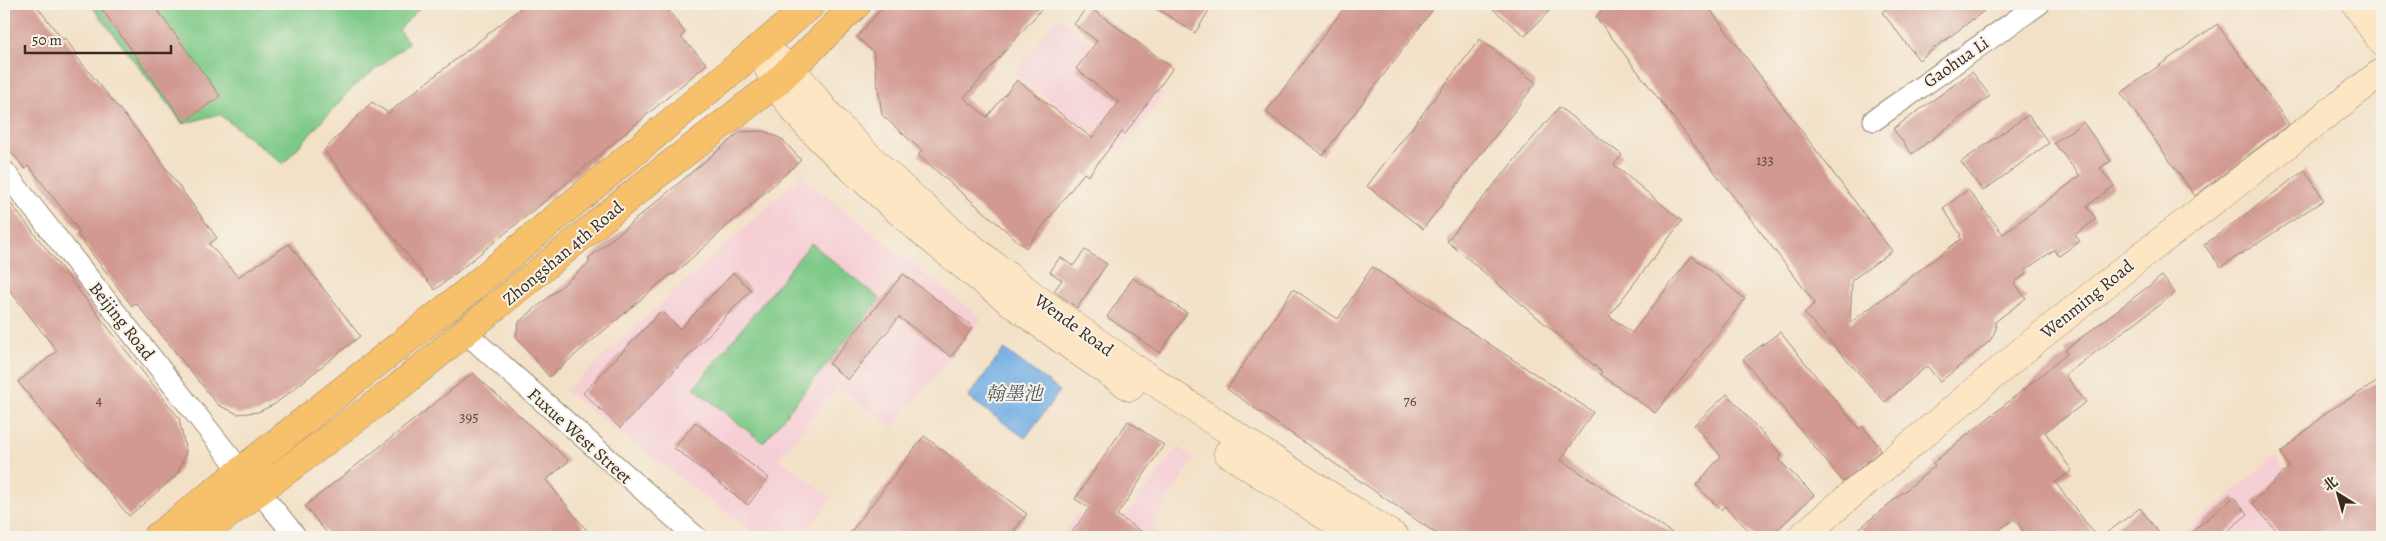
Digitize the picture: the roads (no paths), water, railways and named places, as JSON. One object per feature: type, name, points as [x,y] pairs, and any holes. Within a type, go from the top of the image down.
[{"type":"main road","name":"Zhongshan 4th Road","points":[[157,537],[458,299],[812,4]]},
{"type":"main road","name":"Zhongshan 4th Road","points":[[198,537],[340,432],[466,333],[650,180],[782,76],[856,4]]},
{"type":"main road","points":[[2356,4],[2382,42]]},
{"type":"main road","points":[[760,47],[782,76]]},
{"type":"main road","name":"Wenming Road","points":[[1801,537],[2108,282],[2382,72]]},
{"type":"main road","name":"Wende Road","points":[[782,76],[816,134],[853,170],[925,234],[997,293],[1075,350],[1193,430],[1358,537]]},
{"type":"main road","name":"Wende Road","points":[[782,76],[930,213],[1013,280],[1113,353],[1395,537]]},
{"type":"main road","name":"Wenming Road","points":[[1828,537],[2055,348],[2382,96]]},
{"type":"street","name":"Gaohua Li","points":[[1874,120],[2039,4]]},
{"type":"street","name":"Beijing Road","points":[[4,171],[240,470]]},
{"type":"street","name":"Fuxue West Street","points":[[466,333],[696,537]]},
{"type":"street","points":[[259,491],[296,537]]},
{"type":"water","name":"翰墨池","points":[[1004,349],[1060,391],[1025,438],[968,397]]}]
